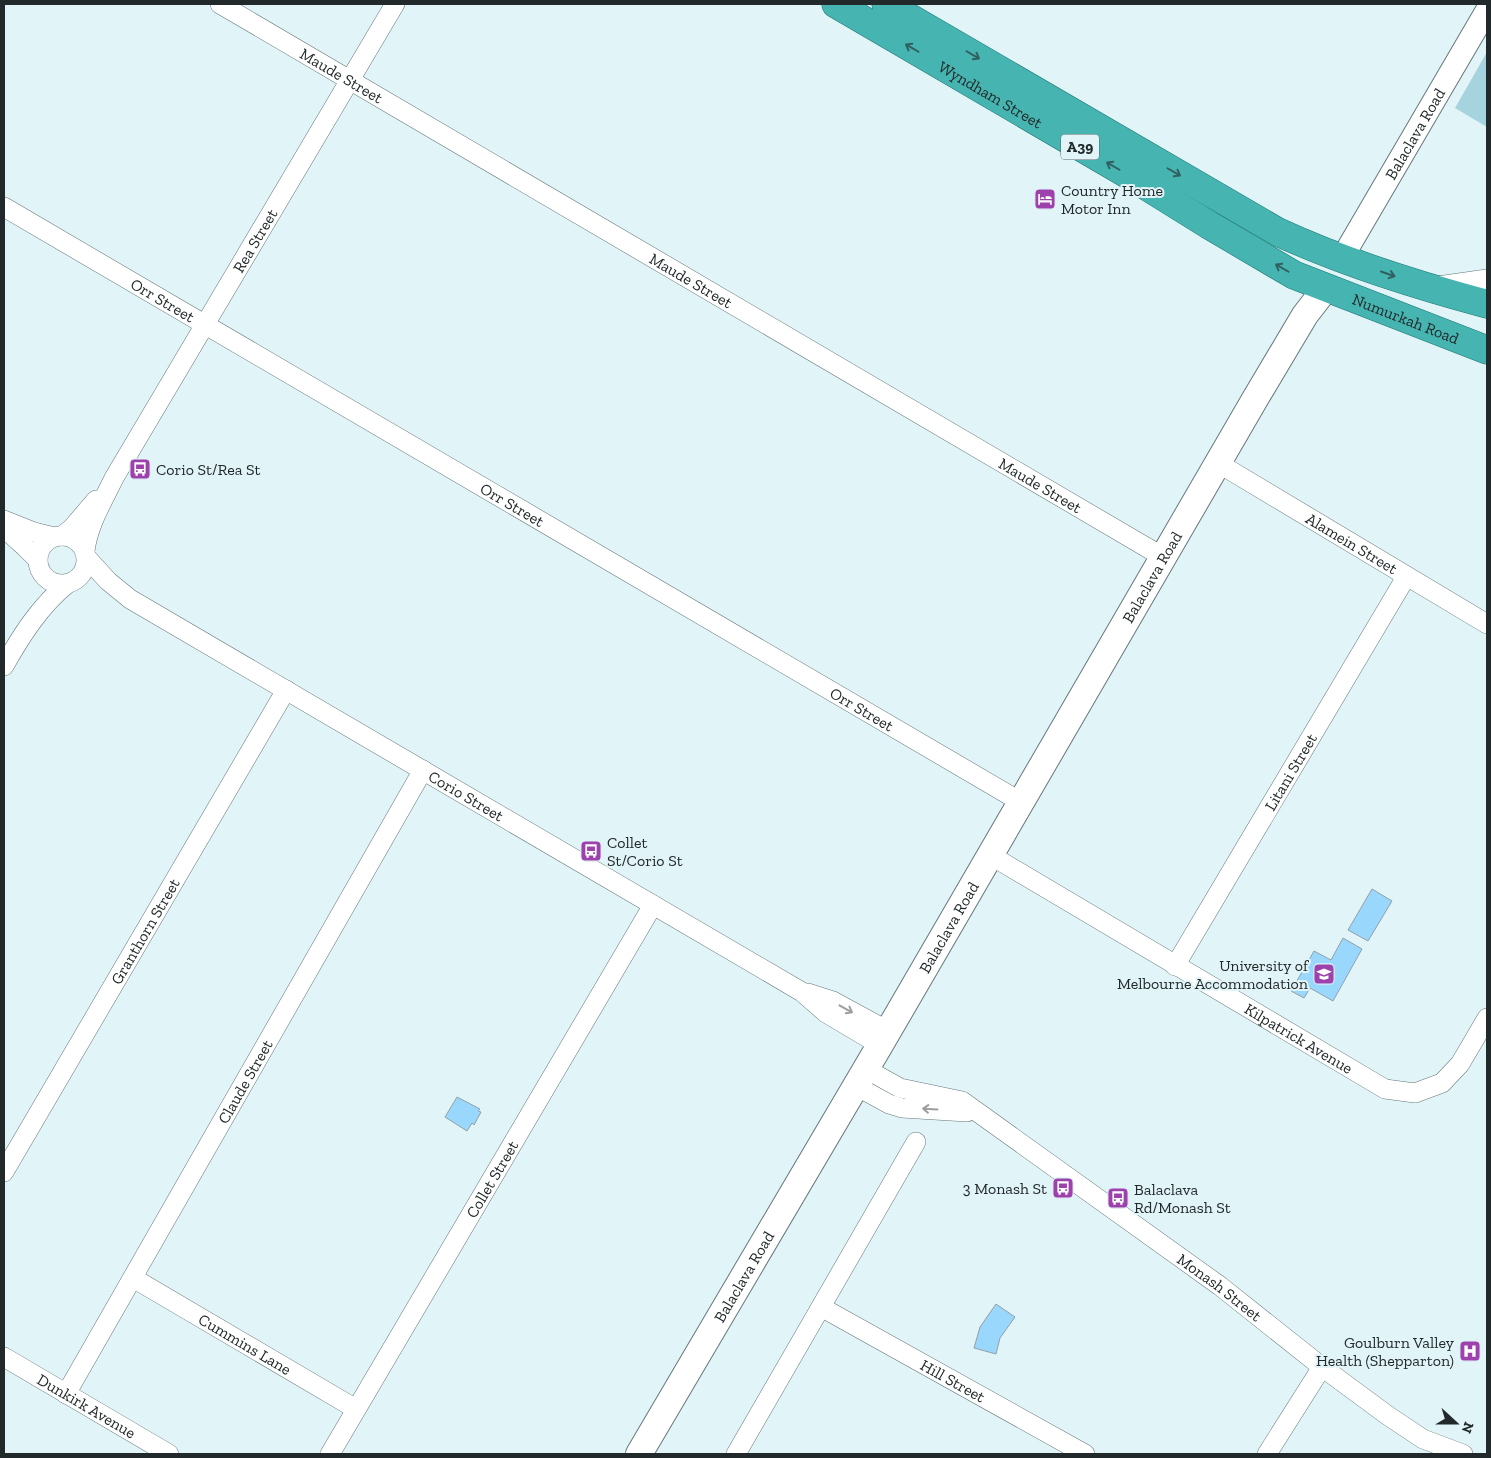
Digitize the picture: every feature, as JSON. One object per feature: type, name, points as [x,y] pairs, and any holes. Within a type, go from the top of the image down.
[{"type":"highway","name":"Wyndham Street","points":[[836,4],[1127,174],[1260,256],[1294,275],[1326,288]]},
{"type":"highway","name":"Wyndham Street","points":[[886,4],[1278,232],[1310,247],[1342,258]]},
{"type":"highway","points":[[1326,288],[1342,258]]},
{"type":"highway","name":"A39","points":[[1342,258],[1427,287],[1487,304]]},
{"type":"highway","name":"Numurkah Road","points":[[1326,288],[1487,350]]},
{"type":"main road","name":"Balaclava Road","points":[[639,1454],[884,1038],[1255,399],[1305,315],[1326,288]]},
{"type":"street","name":"Maude Street","points":[[220,4],[1163,557]]},
{"type":"street","name":"Rea Street","points":[[86,555],[86,540],[114,478],[396,4]]},
{"type":"street","name":"Balaclava Road","points":[[1342,258],[1487,10]]},
{"type":"street","name":"Orr Street","points":[[4,207],[1021,802]]},
{"type":"street","points":[[1427,287],[1487,279]]},
{"type":"street","name":"Alamein Street","points":[[1218,463],[1487,624]]},
{"type":"street","name":"Rea Street","points":[[58,536],[72,528],[114,478]]},
{"type":"street","points":[[4,520],[34,532],[69,536],[76,540],[86,555],[84,572],[51,597],[20,638],[4,666]]},
{"type":"street","points":[[4,528],[26,547],[53,582],[70,583]]},
{"type":"street","points":[[20,638],[34,604],[43,546],[58,536]]},
{"type":"street","name":"Corio Street","points":[[86,555],[108,582],[130,599],[802,992],[826,1013],[884,1038]]},
{"type":"street","name":"Litani Street","points":[[1175,966],[1406,576]]},
{"type":"street","name":"Corio Street","points":[[70,583],[104,589],[130,599]]},
{"type":"street","name":"Granthorn Street","points":[[4,1172],[286,690]]},
{"type":"street","name":"Claude Street","points":[[66,1394],[424,770]]},
{"type":"street","name":"Kilpatrick Avenue","points":[[990,855],[1385,1089],[1415,1093],[1442,1083],[1460,1064],[1487,1018]]},
{"type":"street","name":"Collet Street","points":[[330,1454],[653,905]]},
{"type":"street","name":"Monash Street","points":[[861,1077],[900,1088],[962,1101],[1220,1286],[1387,1415],[1423,1439],[1463,1454]]},
{"type":"street","points":[[736,1454],[916,1142]]},
{"type":"street","name":"Cummins Lane","points":[[133,1278],[356,1409]]},
{"type":"street","name":"Hill Street","points":[[821,1307],[1085,1454]]},
{"type":"street","name":"Dunkirk Avenue","points":[[4,1357],[169,1454]]},
{"type":"street","points":[[1267,1454],[1322,1366]]},
{"type":"shaded area","points":[[1487,52],[1487,127],[1455,108]]},
{"type":"building","name":"University of Melbourne Accommodation","points":[[1372,889],[1392,901],[1368,941],[1348,930]]},
{"type":"building","name":"University of Melbourne Accommodation","points":[[1343,938],[1362,949],[1333,1001],[1310,988],[1304,998],[1291,991],[1314,951],[1331,960]]},
{"type":"building","points":[[457,1097],[480,1109],[478,1111],[481,1112],[474,1125],[472,1123],[467,1131],[445,1117]]},
{"type":"building","points":[[996,1304],[1015,1317],[1000,1338],[996,1354],[974,1348],[980,1327]]},
{"type":"place","name":"Country Home Motor Inn","points":[[1045,199]]},
{"type":"place","name":"Corio St/Rea St","points":[[140,469]]},
{"type":"place","name":"Collet St/Corio St","points":[[591,851]]},
{"type":"place","name":"University of Melbourne Accommodation","points":[[1324,974]]},
{"type":"place","name":"3 Monash St","points":[[1063,1188]]},
{"type":"place","name":"Balaclava Rd/Monash St","points":[[1118,1198]]},
{"type":"place","name":"Goulburn Valley Health (Shepparton)","points":[[1470,1351]]}]
